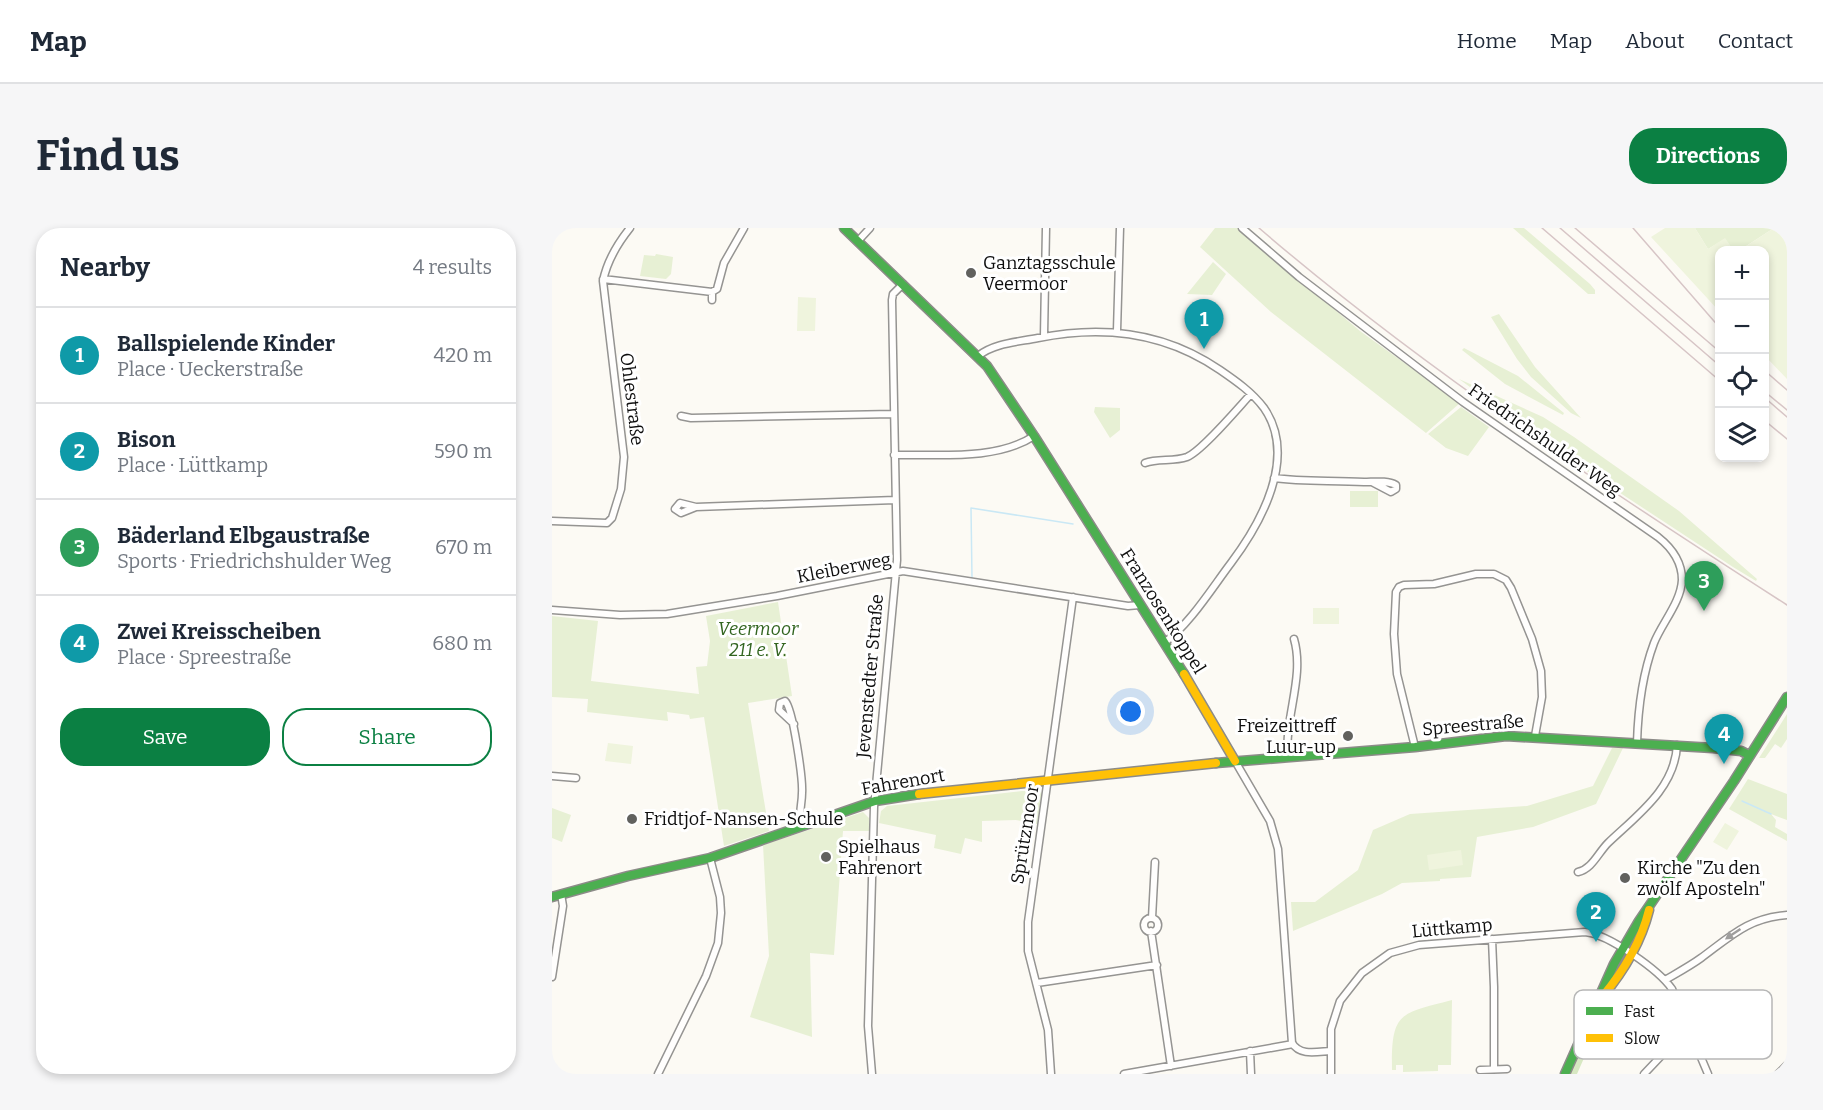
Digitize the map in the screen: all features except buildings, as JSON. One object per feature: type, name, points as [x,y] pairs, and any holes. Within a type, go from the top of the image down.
[{"type":"street","name":"Ohlestraße","points":[[552,521],[607,523],[612,518],[621,489],[624,457],[604,303],[603,279],[612,256],[630,228]]},
{"type":"street","points":[[603,279],[712,292],[717,289],[724,263],[744,228]]},
{"type":"street","name":"Franzosenkoppel","points":[[844,228],[978,356],[999,383],[1164,643],[1270,821],[1278,849],[1293,1044]]},
{"type":"street","points":[[858,241],[870,228]]},
{"type":"street","points":[[1044,336],[1046,228]]},
{"type":"street","points":[[1117,331],[1120,228]]},
{"type":"street","name":"Friedrichshulder Weg","points":[[1242,228],[1299,277],[1463,402],[1658,537],[1675,553],[1681,569],[1681,588],[1657,636],[1648,662],[1641,694],[1637,743]]},
{"type":"street","name":"Jevenstedter Straße","points":[[872,1074],[868,1026],[875,801],[895,573],[892,300],[893,294],[903,284]]},
{"type":"street","points":[[712,292],[712,300]]},
{"type":"street","points":[[978,356],[992,347],[1044,336],[1081,331],[1117,331],[1150,338],[1188,352],[1216,368],[1251,394],[1264,409],[1273,429],[1276,449],[1274,478],[1261,514],[1248,539],[1179,629],[1164,643]]},
{"type":"street","points":[[1144,463],[1155,459],[1181,459],[1196,452],[1251,394]]},
{"type":"street","points":[[681,416],[713,418],[893,414]]},
{"type":"street","points":[[894,455],[995,452],[1014,447],[1034,436]]},
{"type":"street","points":[[1274,478],[1372,482]]},
{"type":"street","points":[[696,507],[895,500]]},
{"type":"street","name":"Kleiberweg","points":[[552,610],[620,615],[675,613],[903,571],[1128,606],[1140,605]]},
{"type":"street","points":[[1415,747],[1397,674],[1394,634],[1396,592],[1401,586],[1434,584],[1483,573],[1498,576],[1509,584],[1537,656],[1542,688],[1535,736]]},
{"type":"street","name":"Sprützmoor","points":[[1051,1074],[1048,1030],[1028,951],[1028,922],[1073,597]]},
{"type":"street","points":[[1287,756],[1296,662],[1294,639]]},
{"type":"street","points":[[1602,990],[1605,980],[1645,924],[1650,907],[1787,697]]},
{"type":"street","points":[[794,724],[802,790],[799,813],[802,826]]},
{"type":"street","name":"Spreestraße","points":[[1235,761],[1415,747],[1500,736],[1535,736],[1735,749],[1749,755]]},
{"type":"street","points":[[1578,872],[1587,870],[1610,842],[1646,809],[1665,780],[1676,757],[1677,745]]},
{"type":"street","name":"Fahrenort","points":[[556,896],[628,876],[710,858],[875,801],[909,795],[1235,761]]},
{"type":"street","points":[[552,776],[576,778]]},
{"type":"street","points":[[658,1074],[706,976],[718,943],[720,897],[710,858]]},
{"type":"street","points":[[1155,862],[1152,918],[1158,925],[1151,931],[1171,1066]]},
{"type":"street","points":[[552,977],[563,906],[556,896]]},
{"type":"street","points":[[1672,990],[1665,980],[1696,961],[1744,926],[1767,917],[1787,915]]},
{"type":"street","name":"Lüttkamp","points":[[1331,1074],[1331,1029],[1340,1001],[1362,973],[1375,962],[1409,946],[1589,932],[1626,951],[1654,969],[1665,980]]},
{"type":"street","points":[[1492,939],[1494,1069]]},
{"type":"street","points":[[1037,983],[1157,965]]},
{"type":"street","points":[[1124,1074],[1293,1044],[1302,1052],[1330,1051]]},
{"type":"street","points":[[1250,1051],[1251,1074]]},
{"type":"street","points":[[1565,1074],[1574,1054]]},
{"type":"street","points":[[1644,1074],[1658,1059]]},
{"type":"street","points":[[1701,1059],[1708,1074]]},
{"type":"street","points":[[1778,1074],[1787,1065]]},
{"type":"street","points":[[1480,1070],[1508,1069]]},
{"type":"green space","points":[[1215,228],[1238,228],[1360,331],[1460,403],[1426,433],[1271,312],[1200,247]]},
{"type":"green space","points":[[1513,228],[1524,228],[1590,284],[1595,294],[1588,294]]},
{"type":"green space","points":[[1665,228],[1695,228],[1708,249],[1725,238],[1730,246],[1715,246],[1715,307],[1651,237]]},
{"type":"green space","points":[[1695,228],[1774,228],[1746,246],[1730,246],[1725,239],[1708,249]]},
{"type":"green space","points":[[1774,228],[1787,228],[1787,379],[1769,360],[1769,246],[1746,246]]},
{"type":"green space","points":[[656,254],[673,257],[671,274],[666,279],[640,276],[644,255],[655,256]]},
{"type":"green space","points":[[1213,262],[1226,274],[1212,295],[1187,294]]},
{"type":"green space","points":[[798,297],[816,298],[815,331],[797,331]]},
{"type":"green space","points":[[1499,314],[1535,367],[1581,418],[1571,413],[1531,377],[1491,317]]},
{"type":"green space","points":[[1464,348],[1518,376],[1564,413],[1563,415],[1505,384],[1462,350]]},
{"type":"green space","points":[[1459,379],[1543,417],[1574,437],[1679,511],[1757,579],[1756,581],[1570,460]]},
{"type":"green space","points":[[1095,407],[1120,408],[1120,430],[1110,438],[1094,412]]},
{"type":"green space","points":[[1461,407],[1489,427],[1468,456],[1446,448],[1428,434]]},
{"type":"green space","points":[[1350,491],[1378,491],[1378,507],[1350,507]]},
{"type":"green space","name":"Veermoor 211 e. V.","points":[[778,602],[792,696],[748,703],[769,831],[724,846],[704,717],[690,719],[689,715],[667,712],[668,721],[587,712],[588,699],[552,697],[552,616],[598,621],[591,681],[699,694],[696,667],[707,666],[710,641],[706,616]]},
{"type":"green space","points":[[1313,608],[1339,608],[1339,624],[1313,624]]},
{"type":"green space","points":[[1787,714],[1787,739],[1781,748],[1775,744],[1765,758],[1759,758]]},
{"type":"green space","points":[[608,743],[633,746],[631,764],[605,761]]},
{"type":"green space","points":[[1612,748],[1623,748],[1596,804],[1533,827],[1477,837],[1471,877],[1402,883],[1382,894],[1293,931],[1291,902],[1315,902],[1358,870],[1373,830],[1410,814],[1527,806],[1593,786]]},
{"type":"green space","points":[[1748,779],[1787,794],[1787,820],[1771,814],[1776,820],[1775,827],[1787,834],[1787,841],[1729,809]]},
{"type":"green space","points":[[1022,791],[1042,793],[1037,824],[1016,820],[982,821],[982,842],[965,838],[961,854],[934,848],[936,835],[879,823],[881,811],[887,806]]},
{"type":"green space","points":[[552,808],[571,815],[562,842],[552,838]]},
{"type":"green space","points":[[863,812],[869,818],[869,831],[843,831],[834,955],[810,953],[812,1037],[750,1017],[769,956],[763,845]]},
{"type":"green space","points":[[1725,823],[1739,831],[1727,850],[1713,842]]},
{"type":"green space","points":[[1461,850],[1463,865],[1429,870],[1427,855]]},
{"type":"green space","points":[[1452,1000],[1451,1065],[1438,1065],[1438,1071],[1403,1072],[1403,1065],[1396,1065],[1396,1070],[1392,1070],[1394,1036],[1402,1018],[1421,1009]]},
{"type":"green space","points":[[1576,1059],[1584,1059],[1577,1074],[1569,1074]]},
{"type":"waterway","points":[[972,578],[971,508],[1073,524]]},
{"type":"waterway","points":[[1742,801],[1771,814]]},
{"type":"tram line","points":[[1575,228],[1715,348]]},
{"type":"tram line","points":[[1633,228],[1715,322]]},
{"type":"tram line","points":[[1769,374],[1787,390]]},
{"type":"tram line","points":[[1769,395],[1787,410]]},
{"type":"railway","points":[[1259,228],[1385,330],[1516,426],[1787,605]]},
{"type":"railway","points":[[1542,228],[1715,377]]},
{"type":"railway","points":[[1560,228],[1715,362]]},
{"type":"railway","points":[[1769,401],[1787,417]]},
{"type":"railway","points":[[1769,424],[1787,439]]},
{"type":"traffic: fast","points":[[844,228],[987,366],[1034,436],[1184,674]]},
{"type":"traffic: fast","points":[[1602,990],[1614,964],[1639,921],[1734,781],[1787,697]]},
{"type":"traffic: fast","points":[[1216,763],[1415,747],[1506,736],[1713,748],[1741,751],[1749,755]]},
{"type":"traffic: fast","points":[[552,897],[628,876],[710,858],[875,801],[919,794]]},
{"type":"traffic: fast","points":[[1565,1074],[1574,1054]]},
{"type":"traffic: slow","points":[[1184,674],[1235,761]]},
{"type":"traffic: slow","points":[[919,794],[1216,763]]},
{"type":"traffic: slow","points":[[1607,990],[1630,956],[1649,910]]},
{"type":"place","name":"Ganztagsschule Veermoor","points":[[971,273]]},
{"type":"place","name":"Ballspielende Kinder","points":[[1204,349]]},
{"type":"place","name":"Bäderland Elbgaustraße","points":[[1704,611]]},
{"type":"place","name":"Freizeittreff Luur-up","points":[[1348,736]]},
{"type":"place","name":"Zwei Kreisscheiben","points":[[1724,764]]},
{"type":"place","name":"Fridtjof-Nansen-Schule","points":[[632,819]]},
{"type":"place","name":"Spielhaus Fahrenort","points":[[826,857]]},
{"type":"place","name":"Kirche \"Zu den zwölf Aposteln\"","points":[[1625,878]]},
{"type":"place","name":"Bison","points":[[1596,942]]}]
